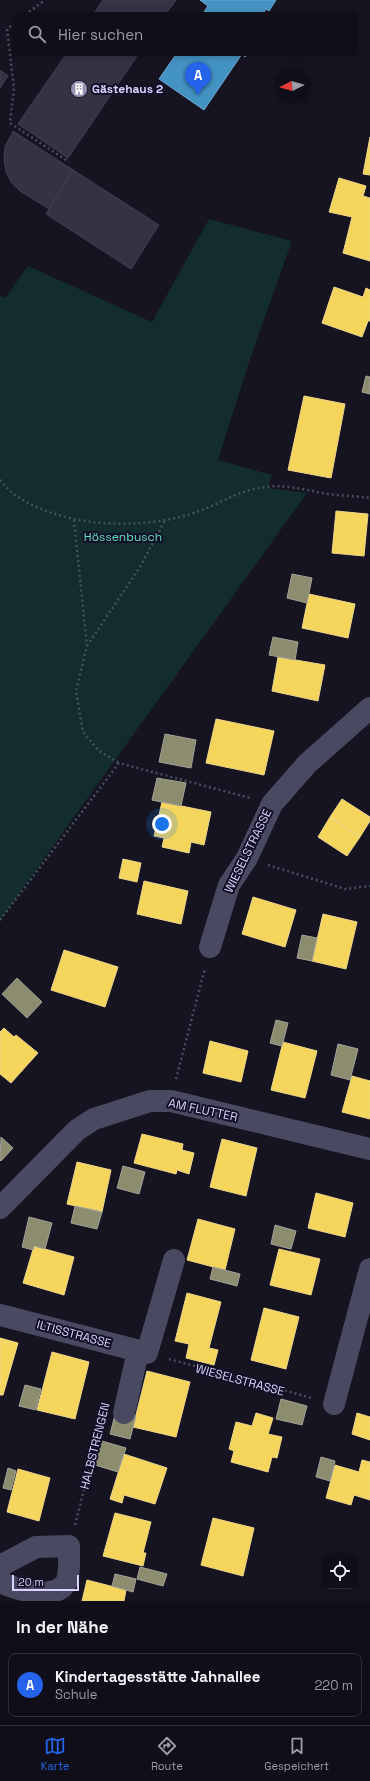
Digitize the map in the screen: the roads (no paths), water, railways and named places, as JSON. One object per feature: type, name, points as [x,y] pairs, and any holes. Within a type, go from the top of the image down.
[{"type":"street","name":"WIESELSTRASSE","points":[[210,946],[229,885],[247,858],[272,804],[307,764],[370,708]]},
{"type":"street","name":"AM FLUTTER","points":[[0,1208],[77,1130],[94,1119],[150,1101],[171,1101],[370,1149]]},
{"type":"street","points":[[114,1412],[143,1352],[174,1260]]},
{"type":"street","points":[[334,1404],[370,1269]]},
{"type":"street","name":"ILTISSTRASSE","points":[[0,1314],[143,1352]]},
{"type":"street","points":[[0,1566],[36,1547],[70,1546],[67,1580],[62,1591],[56,1596],[43,1598],[0,1582]]},
{"type":"place","name":"Gästehaus 2","points":[[79,89]]},
{"type":"place","name":"Kindertagesstätte Jahnallee","points":[[198,95]]},
{"type":"park label","name":"Hössenbusch","points":[[123,537]]}]
